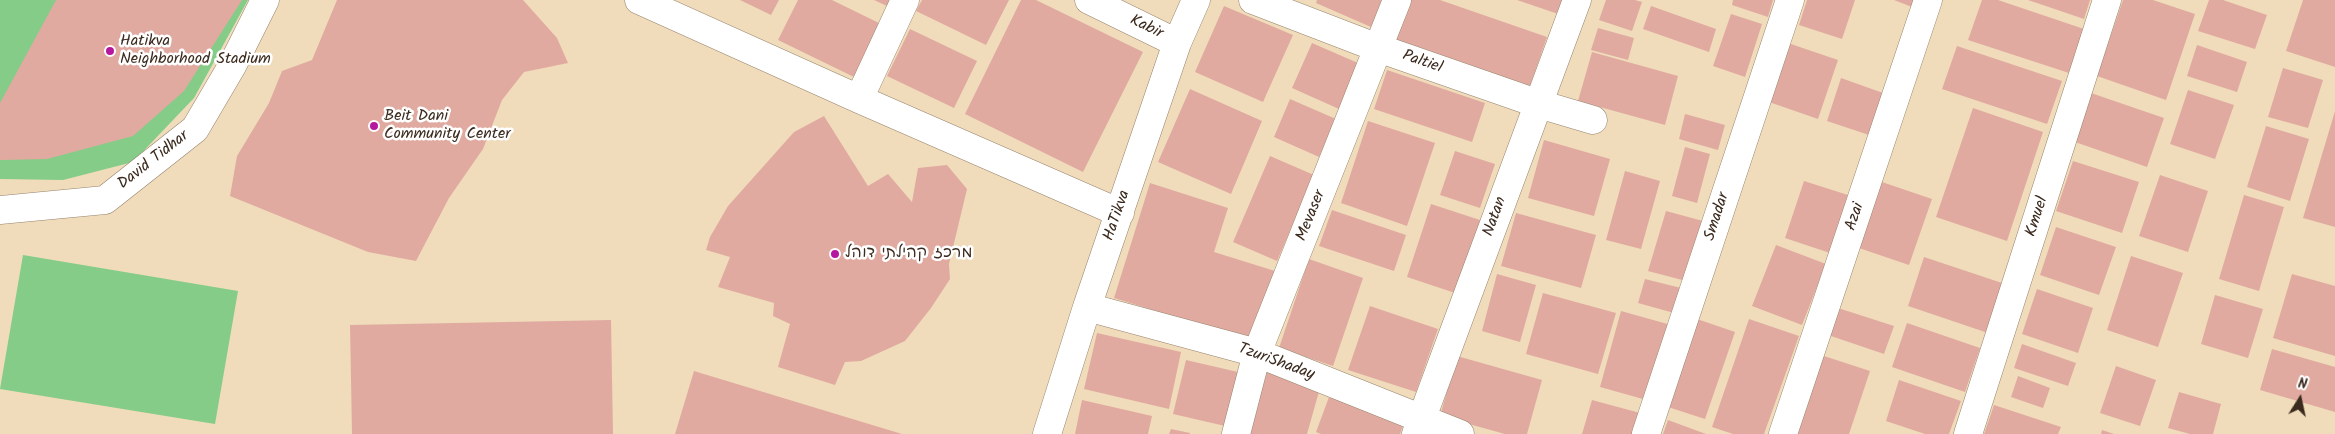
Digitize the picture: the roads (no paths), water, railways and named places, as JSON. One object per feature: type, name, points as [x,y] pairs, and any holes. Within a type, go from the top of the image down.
[{"type":"street","name":"David Tidhar","points":[[0,210],[105,200],[195,129],[232,66],[265,0]]},
{"type":"street","points":[[639,0],[1120,213]]},
{"type":"street","points":[[859,99],[905,0]]},
{"type":"street","name":"Kabir","points":[[1088,0],[1177,43]]},
{"type":"street","name":"HaTikva","points":[[1048,434],[1087,307],[1177,43],[1196,0]]},
{"type":"street","name":"Paltiel","points":[[1253,0],[1378,48],[1538,104],[1592,120]]},
{"type":"street","name":"Mevaser","points":[[1236,434],[1257,354],[1397,0]]},
{"type":"street","name":"Natan","points":[[1418,427],[1577,0]]},
{"type":"street","name":"Smadar","points":[[1646,434],[1790,0]]},
{"type":"street","name":"Azai","points":[[1783,434],[1928,0]]},
{"type":"street","name":"Kmuel","points":[[1968,434],[2107,0]]},
{"type":"street","name":"TzuriShaday","points":[[1087,307],[1257,354],[1418,427],[1460,434]]},
{"type":"place","name":"Hatikva Neighborhood Stadium","points":[[110,51]]},
{"type":"place","name":"Beit Dani Community Center","points":[[374,126]]},
{"type":"place","name":"מרכז קהילתי דוהל","points":[[835,254]]}]
